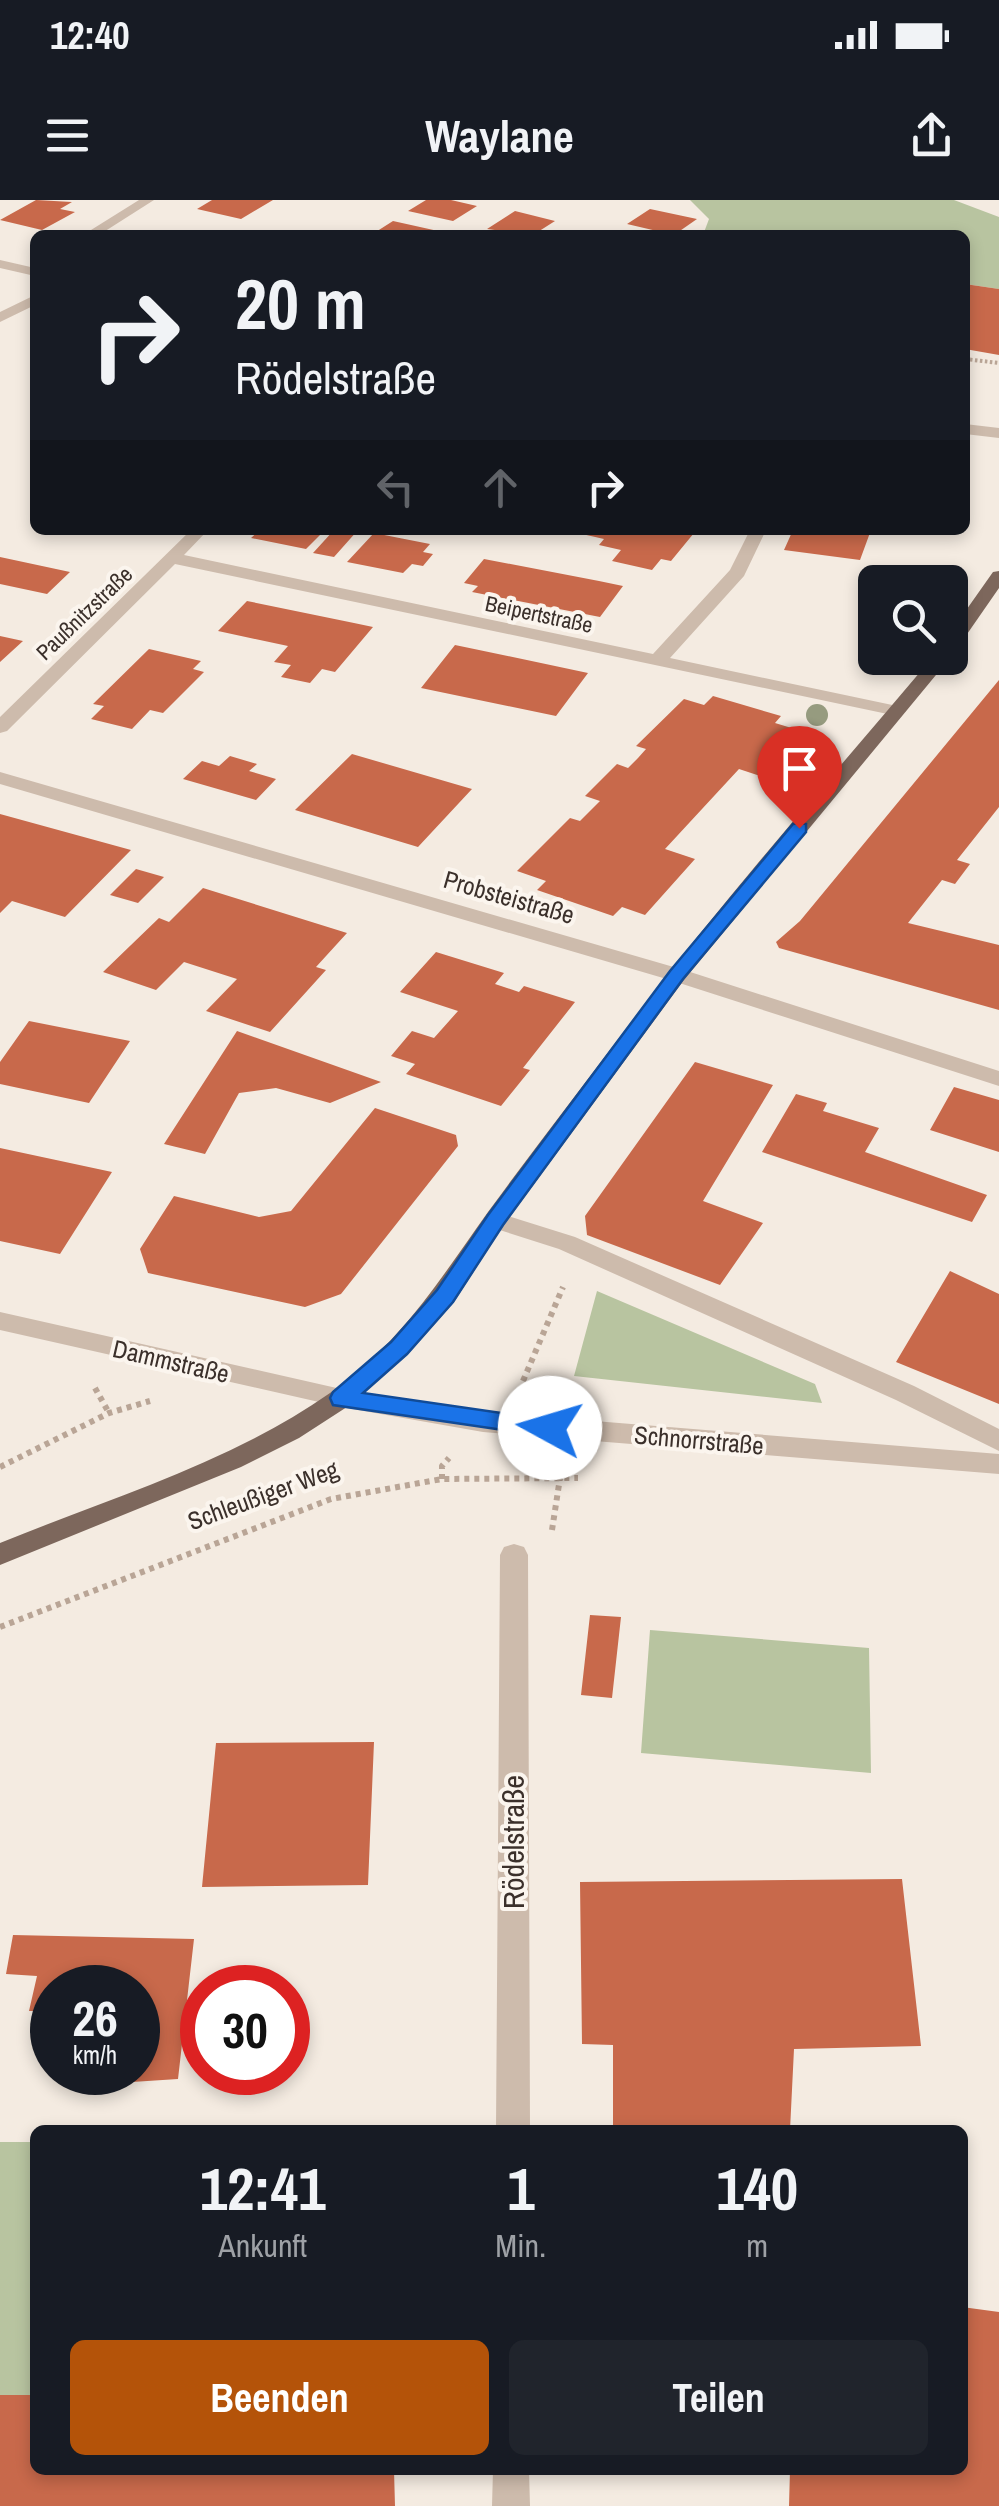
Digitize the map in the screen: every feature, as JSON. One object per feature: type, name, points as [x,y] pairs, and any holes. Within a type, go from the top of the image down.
[{"type":"main road","points":[[968,620],[999,576]]},
{"type":"main road","points":[[342,1398],[399,1348],[445,1296],[676,975],[928,675]]},
{"type":"main road","name":"Schleußiger Weg","points":[[0,1554],[232,1460],[290,1431],[342,1398]]},
{"type":"street","points":[[98,230],[148,200]]},
{"type":"street","points":[[0,264],[30,269]]},
{"type":"street","points":[[0,318],[30,302]]},
{"type":"street","points":[[970,430],[999,434]]},
{"type":"street","name":"Paußnitzstraße","points":[[0,727],[195,535]]},
{"type":"street","points":[[656,662],[738,572],[756,535]]},
{"type":"street","name":"Beipertstraße","points":[[172,558],[897,711]]},
{"type":"street","name":"Probsteistraße","points":[[0,778],[676,975],[999,1079]]},
{"type":"street","points":[[496,1220],[567,1244],[905,1392],[999,1441]]},
{"type":"street","name":"Dammstraße","points":[[0,1321],[342,1398]]},
{"type":"street","name":"Schnorrstraße","points":[[342,1398],[483,1422],[582,1432],[999,1464]]},
{"type":"street","name":"Rödelstraße","points":[[512,2125],[514,1555]]},
{"type":"street","points":[[511,2475],[511,2506]]},
{"type":"path","points":[[970,359],[999,362]]},
{"type":"path","points":[[528,1375],[567,1277]]},
{"type":"path","points":[[0,1467],[109,1413],[161,1398]]},
{"type":"path","points":[[442,1466],[442,1479]]},
{"type":"path","name":"Schleußiger Weg","points":[[0,1627],[331,1498],[442,1479],[560,1478]]},
{"type":"green space","points":[[690,200],[954,200],[999,217],[999,289],[970,285],[970,230],[705,230],[709,219]]},
{"type":"green space","points":[[597,1291],[815,1384],[822,1403],[574,1376]]},
{"type":"green space","points":[[650,1630],[869,1648],[871,1773],[641,1753]]},
{"type":"green space","points":[[0,2142],[30,2142],[30,2395],[0,2395]]},
{"type":"building","points":[[36,200],[72,202],[60,209],[75,212],[42,230],[0,220]]},
{"type":"building","points":[[212,200],[273,200],[241,219],[197,209]]},
{"type":"building","points":[[426,200],[477,206],[453,221],[408,211]]},
{"type":"building","points":[[650,209],[697,219],[681,230],[653,230],[627,224]]},
{"type":"building","points":[[515,211],[555,221],[541,230],[487,229]]},
{"type":"building","points":[[393,221],[434,230],[379,230]]},
{"type":"building","points":[[970,285],[999,289],[999,355],[970,350]]},
{"type":"building","points":[[254,535],[320,535],[306,549],[251,538]]},
{"type":"building","points":[[329,535],[354,535],[334,557],[313,553]]},
{"type":"building","points":[[372,535],[430,544],[423,552],[433,554],[423,566],[412,564],[403,573],[347,562]]},
{"type":"building","points":[[586,535],[692,535],[671,561],[661,559],[652,570],[612,561],[621,550],[599,545],[604,539]]},
{"type":"building","points":[[791,535],[869,535],[860,560],[784,550]]},
{"type":"building","points":[[0,557],[70,572],[47,594],[0,584]]},
{"type":"building","points":[[484,559],[623,586],[600,617],[472,592],[478,586],[464,583]]},
{"type":"building","points":[[247,601],[373,627],[335,672],[322,669],[310,683],[281,677],[291,665],[274,662],[288,646],[218,631]]},
{"type":"building","points":[[0,636],[23,641],[0,662]]},
{"type":"building","points":[[455,645],[588,673],[556,716],[421,688]]},
{"type":"building","points":[[149,649],[201,661],[193,669],[204,672],[163,713],[150,710],[132,729],[91,719],[104,706],[93,704]]},
{"type":"building","points":[[999,680],[999,807],[957,860],[970,864],[955,884],[942,880],[908,923],[999,945],[999,1010],[779,948],[776,942],[800,921]]},
{"type":"building","points":[[713,696],[781,716],[775,723],[808,733],[766,778],[739,769],[665,849],[695,859],[645,915],[622,907],[613,916],[537,890],[546,881],[517,871],[570,818],[580,821],[600,801],[585,796],[617,764],[628,768],[646,749],[636,746],[684,699],[704,705]]},
{"type":"building","points":[[352,754],[472,789],[418,847],[295,810]]},
{"type":"building","points":[[230,756],[257,764],[249,771],[276,779],[256,800],[183,779],[202,761],[219,766]]},
{"type":"building","points":[[0,814],[131,850],[65,917],[12,901],[0,913]]},
{"type":"building","points":[[136,869],[164,877],[138,903],[110,895]]},
{"type":"building","points":[[203,888],[347,933],[316,967],[326,970],[270,1032],[206,1011],[237,979],[184,962],[156,990],[103,972],[159,918],[169,922]]},
{"type":"building","points":[[436,952],[504,973],[495,984],[519,992],[524,986],[575,1002],[523,1068],[530,1070],[501,1106],[406,1074],[415,1064],[391,1056],[412,1031],[434,1038],[458,1011],[400,992]]},
{"type":"building","points":[[29,1021],[130,1041],[89,1103],[0,1084],[0,1062]]},
{"type":"building","points":[[237,1031],[381,1082],[330,1103],[276,1088],[239,1093],[205,1154],[164,1144]]},
{"type":"building","points":[[695,1062],[773,1085],[703,1201],[763,1223],[720,1285],[587,1235],[585,1216]]},
{"type":"building","points":[[954,1087],[999,1100],[999,1152],[930,1130]]},
{"type":"building","points":[[796,1094],[827,1103],[823,1111],[879,1128],[865,1152],[987,1195],[972,1222],[762,1152]]},
{"type":"building","points":[[375,1108],[456,1135],[458,1146],[341,1294],[305,1307],[148,1273],[140,1249],[174,1196],[259,1217],[291,1211]]},
{"type":"building","points":[[0,1148],[112,1172],[60,1254],[0,1241]]},
{"type":"building","points":[[950,1271],[999,1294],[999,1404],[896,1362]]},
{"type":"building","points":[[590,1615],[621,1617],[612,1698],[581,1695]]},
{"type":"building","points":[[374,1742],[368,1885],[202,1887],[216,1743]]},
{"type":"building","points":[[902,1879],[921,2046],[794,2049],[790,2125],[613,2125],[613,2045],[582,2044],[580,1882]]},
{"type":"building","points":[[13,1935],[194,1939],[191,1965],[180,1965],[178,2079],[160,2080],[160,1965],[30,1965],[30,1976],[6,1974]]},
{"type":"building","points":[[968,2308],[999,2312],[999,2506],[789,2506],[790,2475],[968,2475]]},
{"type":"building","points":[[0,2395],[30,2395],[30,2475],[394,2475],[395,2506],[0,2506]]},
{"type":"route","points":[[550,1428],[483,1422],[342,1398],[399,1348],[445,1296],[676,975],[799,828]]}]
